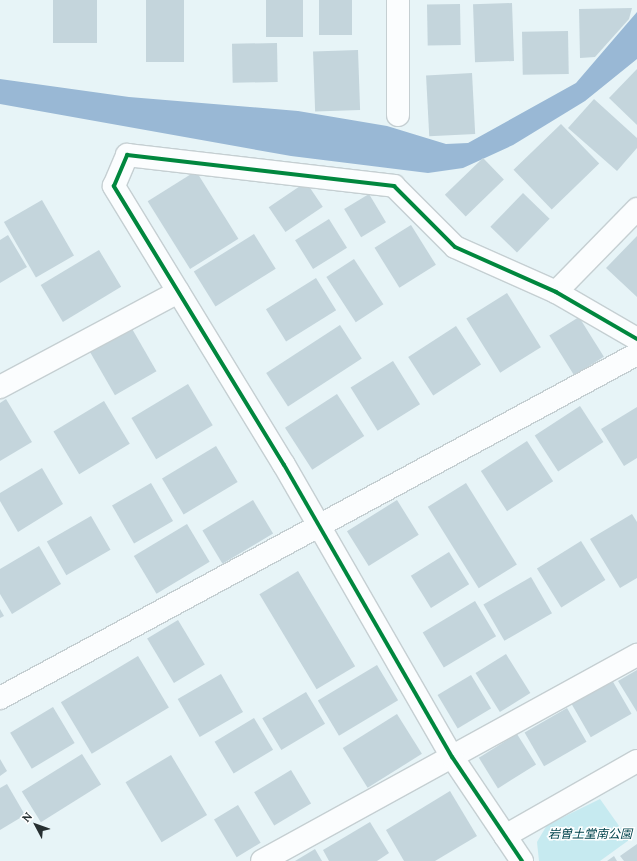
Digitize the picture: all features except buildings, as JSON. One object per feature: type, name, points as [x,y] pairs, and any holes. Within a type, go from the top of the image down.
[{"type":"street","points":[[398,0],[398,115]]},
{"type":"street","points":[[522,861],[452,758],[320,528],[114,186],[127,155],[394,186],[455,247],[556,292],[637,339]]},
{"type":"street","points":[[556,292],[637,208]]},
{"type":"street","points":[[0,387],[178,292]]},
{"type":"street","points":[[0,698],[320,528],[637,354]]},
{"type":"street","points":[[262,861],[637,656]]},
{"type":"street","points":[[504,836],[637,761]]},
{"type":"green space","name":"岩曽土堂南公園","points":[[600,799],[629,840],[600,861],[539,861],[537,842],[547,825]]},
{"type":"shaded area","points":[[637,12],[637,59],[585,101],[513,145],[463,168],[428,173],[291,156],[0,104],[0,79],[129,97],[298,111],[387,126],[446,144],[468,143],[576,83]]},
{"type":"cycle path","points":[[522,861],[452,757],[284,465],[114,186],[127,155],[394,186],[455,247],[556,292],[637,339]]}]
